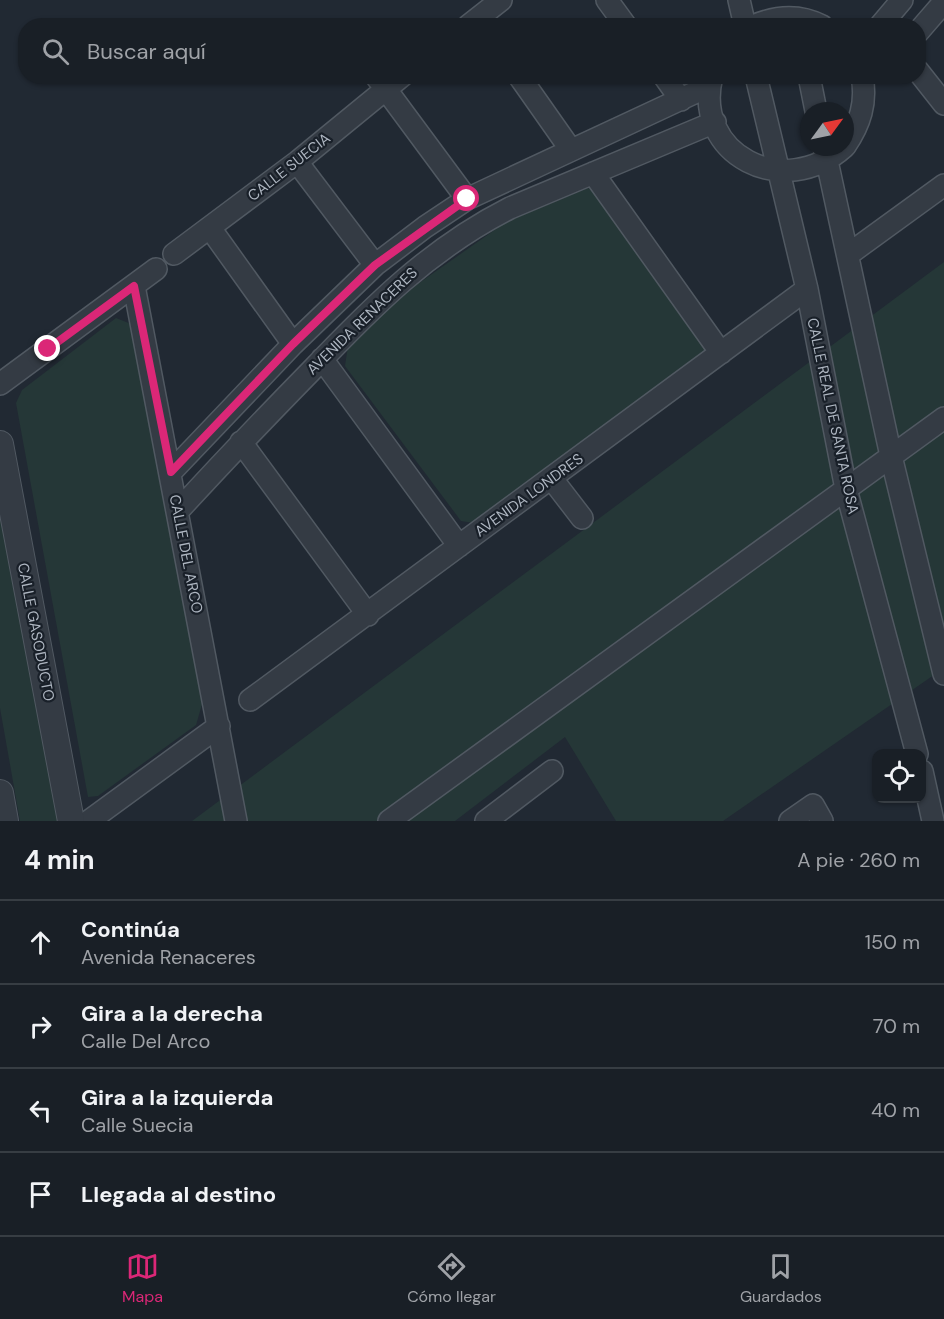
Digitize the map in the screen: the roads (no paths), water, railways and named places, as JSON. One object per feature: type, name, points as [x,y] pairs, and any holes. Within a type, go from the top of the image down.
[{"type":"street","points":[[481,18],[501,0]]},
{"type":"street","points":[[607,0],[620,18]]},
{"type":"street","points":[[739,0],[743,18]]},
{"type":"street","points":[[887,18],[902,0]]},
{"type":"street","points":[[926,23],[944,2]]},
{"type":"street","points":[[775,18],[795,14]]},
{"type":"street","points":[[926,81],[944,104]]},
{"type":"street","name":"CALLE SUECIA","points":[[174,254],[297,162],[385,84]]},
{"type":"street","points":[[390,84],[467,199]]},
{"type":"street","points":[[525,84],[571,150]]},
{"type":"street","points":[[670,84],[681,100]]},
{"type":"street","name":"AVENIDA RENACERES","points":[[171,472],[293,344],[375,265],[467,199],[681,100],[706,84]]},
{"type":"street","name":"AVENIDA RENACERES","points":[[711,84],[709,99],[714,122],[722,138],[740,156],[761,168],[777,172],[795,172],[823,156]]},
{"type":"street","name":"CALLE REAL DE SANTA ROSA","points":[[758,84],[807,290],[846,489],[916,749]]},
{"type":"street","points":[[811,84],[814,102]]},
{"type":"street","name":"AVENIDA RENACERES","points":[[854,133],[863,111],[868,84]]},
{"type":"street","name":"AVENIDA RENACERES","points":[[178,511],[241,442],[388,291],[423,261],[480,223],[714,122]]},
{"type":"street","points":[[826,156],[891,456],[944,674]]},
{"type":"street","points":[[297,162],[375,265]]},
{"type":"street","points":[[593,173],[720,353]]},
{"type":"street","points":[[849,254],[944,185]]},
{"type":"street","points":[[210,228],[293,344]]},
{"type":"street","points":[[0,384],[156,269]]},
{"type":"street","name":"CALLE DEL ARCO","points":[[134,286],[219,726],[231,806],[236,821]]},
{"type":"street","name":"AVENIDA LONDRES","points":[[250,700],[369,615],[807,290]]},
{"type":"street","points":[[322,359],[459,546]]},
{"type":"street","points":[[389,821],[944,418]]},
{"type":"street","points":[[241,442],[369,615]]},
{"type":"street","name":"CALLE GASODUCTO","points":[[0,444],[71,821]]},
{"type":"street","points":[[552,478],[582,518]]},
{"type":"street","points":[[89,821],[219,726]]},
{"type":"street","points":[[486,821],[552,771]]},
{"type":"street","points":[[926,792],[933,821]]},
{"type":"street","points":[[0,793],[5,821]]},
{"type":"street","points":[[790,821],[818,813]]}]
